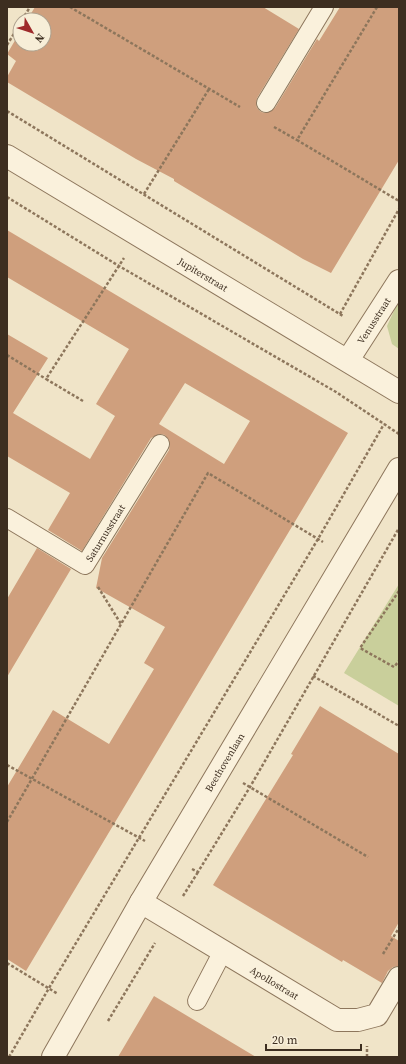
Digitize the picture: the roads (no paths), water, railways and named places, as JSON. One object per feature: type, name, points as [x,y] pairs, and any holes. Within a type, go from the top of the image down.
[{"type":"street","name":"Jupiterstraat","points":[[7,156],[399,392]]},
{"type":"street","name":"Venusstraat","points":[[348,360],[399,281]]},
{"type":"street","name":"Beethovenlaan","points":[[53,1057],[141,902],[399,469]]},
{"type":"street","name":"Apollostraat","points":[[141,902],[337,1020],[358,1020],[377,1014],[399,978]]},
{"type":"lane","points":[[266,103],[324,7]]},
{"type":"lane","name":"Saturnusstraat","points":[[7,518],[85,565],[160,444]]},
{"type":"lane","points":[[197,1001],[223,951]]}]
